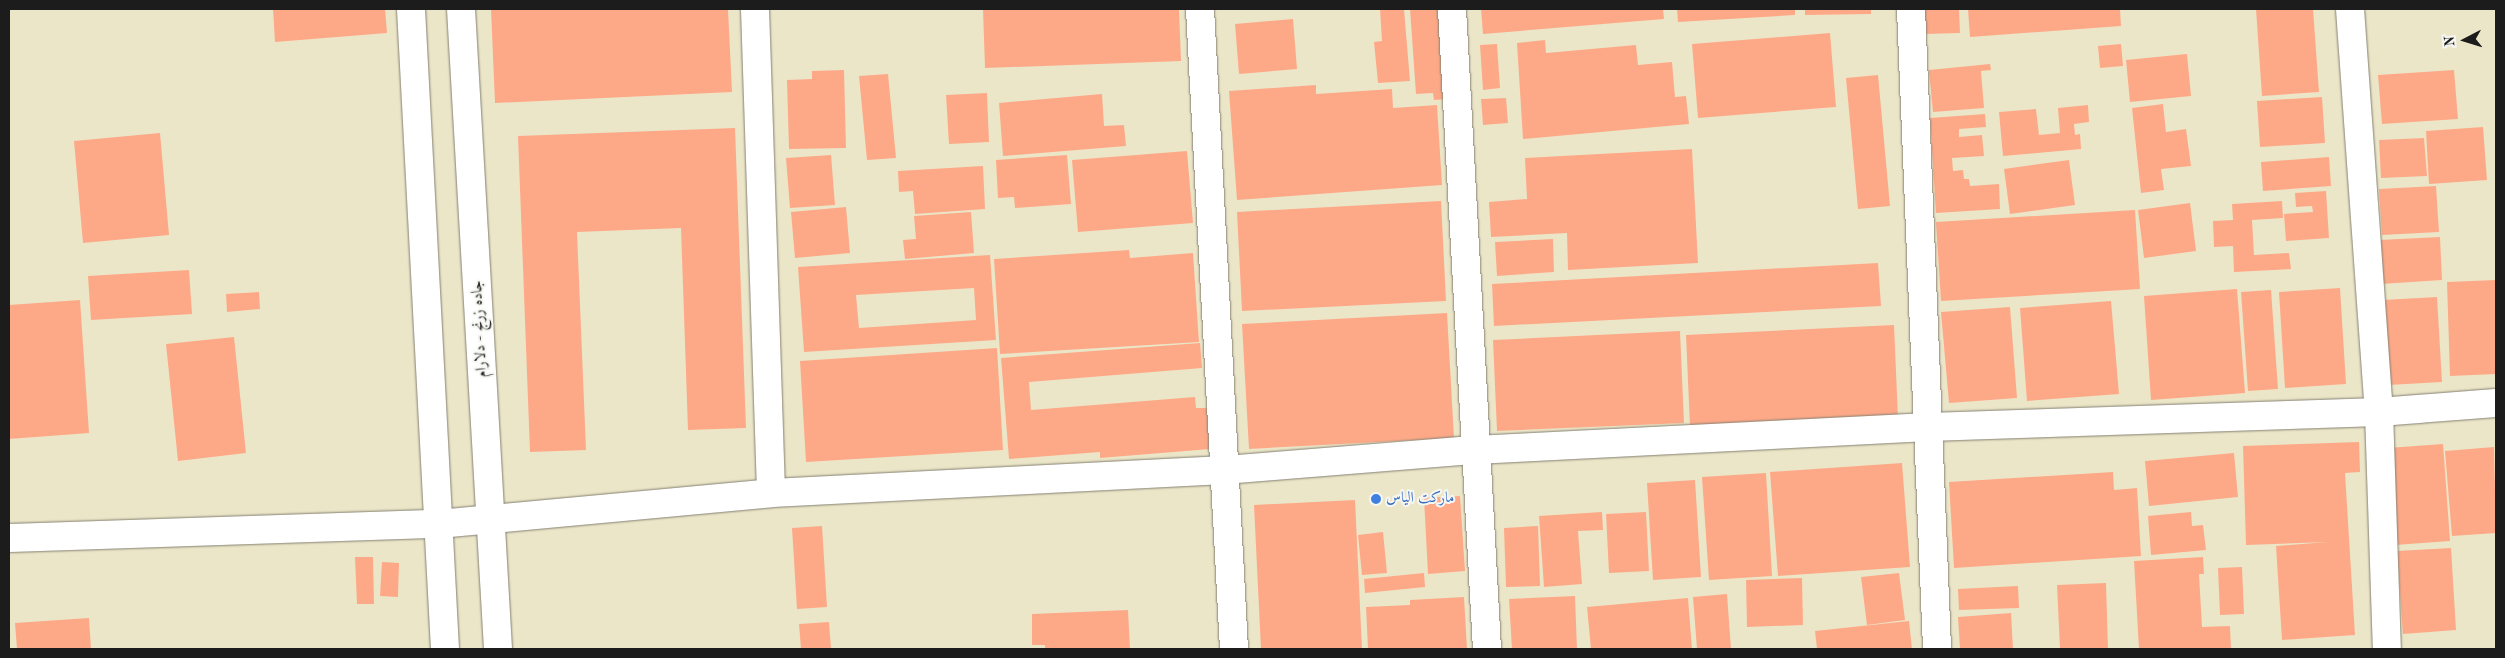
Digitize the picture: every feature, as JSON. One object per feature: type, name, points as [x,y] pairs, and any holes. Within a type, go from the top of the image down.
[{"type":"main road","points":[[411,9],[445,649]]},
{"type":"main road","name":"جاده زرنج - دلارام","points":[[461,9],[498,649]]},
{"type":"main road","points":[[755,9],[771,493]]},
{"type":"main road","points":[[1200,9],[1234,649]]},
{"type":"main road","points":[[1452,9],[1474,450],[1487,649]]},
{"type":"main road","points":[[1911,9],[1937,649]]},
{"type":"main road","points":[[2350,9],[2379,412],[2387,649]]},
{"type":"main road","points":[[9,538],[439,524],[771,493],[1225,470],[1474,450],[1929,427],[2379,412],[2496,403]]},
{"type":"building","points":[[273,9],[385,9],[387,33],[275,42]]},
{"type":"building","points":[[491,9],[728,9],[732,92],[495,103]]},
{"type":"building","points":[[983,9],[1179,9],[1181,61],[985,68]]},
{"type":"building","points":[[1380,9],[1404,9],[1410,81],[1378,83],[1374,42],[1382,41]]},
{"type":"building","points":[[1410,9],[1444,9],[1450,99],[1434,100],[1433,93],[1416,94]]},
{"type":"building","points":[[1481,9],[1663,9],[1664,19],[1483,34]]},
{"type":"building","points":[[1677,9],[1795,9],[1795,15],[1678,22]]},
{"type":"building","points":[[1805,9],[1871,9],[1871,14],[1805,15]]},
{"type":"building","points":[[1924,9],[1959,9],[1960,33],[1925,34]]},
{"type":"building","points":[[1968,9],[2120,9],[2121,26],[1970,37]]},
{"type":"building","points":[[2256,9],[2313,9],[2319,92],[2262,96]]},
{"type":"building","points":[[1293,19],[1297,69],[1239,74],[1235,24]]},
{"type":"building","points":[[1830,33],[1836,107],[1698,118],[1692,44]]},
{"type":"building","points":[[1545,40],[1546,53],[1636,45],[1638,65],[1672,62],[1675,97],[1686,96],[1689,124],[1523,139],[1517,43]]},
{"type":"building","points":[[1497,44],[1500,88],[1483,90],[1480,45]]},
{"type":"building","points":[[2121,44],[2123,66],[2100,68],[2098,46]]},
{"type":"building","points":[[2187,54],[2191,96],[2130,102],[2126,60]]},
{"type":"building","points":[[1990,64],[1991,70],[1981,71],[1984,108],[1933,112],[1929,70]]},
{"type":"building","points":[[844,70],[846,148],[789,149],[787,80],[812,79],[812,71]]},
{"type":"building","points":[[2454,70],[2458,119],[2382,124],[2378,75]]},
{"type":"building","points":[[888,74],[896,158],[867,160],[859,76]]},
{"type":"building","points":[[1878,75],[1890,206],[1858,209],[1846,78]]},
{"type":"building","points":[[1316,85],[1316,94],[1392,89],[1393,108],[1437,105],[1442,185],[1237,200],[1229,91]]},
{"type":"building","points":[[987,93],[989,142],[949,144],[946,95]]},
{"type":"building","points":[[1102,94],[1104,126],[1124,125],[1126,146],[1003,156],[999,103]]},
{"type":"building","points":[[2322,97],[2325,143],[2260,147],[2257,101]]},
{"type":"building","points":[[1506,98],[1508,123],[1483,125],[1481,99]]},
{"type":"building","points":[[2163,104],[2166,132],[2186,129],[2191,166],[2161,169],[2164,190],[2141,193],[2132,108]]},
{"type":"building","points":[[2088,105],[2089,122],[2074,124],[2075,135],[2080,134],[2081,149],[2003,156],[1999,112],[2036,109],[2039,135],[2060,133],[2058,108]]},
{"type":"building","points":[[1985,114],[1986,127],[1959,129],[1959,137],[1982,135],[1984,156],[1952,158],[1953,171],[1963,170],[1964,179],[1969,179],[1970,186],[1999,184],[2000,209],[1936,213],[1930,118]]},
{"type":"building","points":[[2483,127],[2487,180],[2429,184],[2426,131]]},
{"type":"building","points":[[735,128],[746,428],[688,430],[681,228],[577,232],[586,450],[530,452],[518,136]]},
{"type":"building","points":[[160,133],[169,235],[83,243],[74,141]]},
{"type":"building","points":[[2424,138],[2427,176],[2381,178],[2379,140]]},
{"type":"building","points":[[1692,149],[1698,263],[1568,270],[1567,233],[1491,237],[1489,202],[1527,199],[1525,158]]},
{"type":"building","points":[[1187,151],[1193,223],[1078,232],[1072,160]]},
{"type":"building","points":[[831,155],[835,205],[790,208],[786,158]]},
{"type":"building","points":[[1067,155],[1071,204],[1015,208],[1014,197],[998,198],[996,160]]},
{"type":"building","points":[[2329,157],[2331,186],[2263,191],[2261,162]]},
{"type":"building","points":[[2069,160],[2075,205],[2010,214],[2004,169]]},
{"type":"building","points":[[983,166],[985,209],[915,214],[913,191],[899,192],[898,171]]},
{"type":"building","points":[[2436,186],[2439,232],[2382,235],[2379,189]]},
{"type":"building","points":[[2326,191],[2329,238],[2286,241],[2284,214],[2313,212],[2312,206],[2296,207],[2295,193]]},
{"type":"building","points":[[1441,201],[1446,301],[1242,311],[1237,212]]},
{"type":"building","points":[[2282,201],[2283,218],[2252,220],[2254,255],[2289,253],[2291,269],[2234,272],[2233,246],[2214,247],[2213,221],[2233,220],[2232,204]]},
{"type":"building","points":[[2190,203],[2196,251],[2144,258],[2138,210]]},
{"type":"building","points":[[846,207],[850,253],[795,258],[791,212]]},
{"type":"building","points":[[2135,210],[2140,289],[1941,301],[1936,222]]},
{"type":"building","points":[[971,212],[974,253],[905,259],[903,240],[916,239],[914,216]]},
{"type":"building","points":[[2440,237],[2442,280],[2381,284],[2379,240]]},
{"type":"building","points":[[1553,239],[1554,272],[1497,276],[1495,242]]},
{"type":"building","points":[[1129,250],[1130,258],[1193,253],[1199,342],[1000,354],[994,259]]},
{"type":"building","points":[[990,255],[996,340],[804,352],[798,267]],"holes":[[[974,288],[976,320],[859,328],[856,295]]]},
{"type":"building","points":[[1878,263],[1881,306],[1494,326],[1492,284]]},
{"type":"building","points":[[189,270],[192,314],[91,320],[88,276]]},
{"type":"building","points":[[2496,280],[2496,374],[2450,376],[2447,282]]},
{"type":"building","points":[[2340,288],[2346,384],[2285,388],[2279,292]]},
{"type":"building","points":[[2237,289],[2245,393],[2151,400],[2144,296]]},
{"type":"building","points":[[2271,290],[2278,389],[2248,391],[2241,292]]},
{"type":"building","points":[[259,292],[260,309],[227,312],[226,294]]},
{"type":"building","points":[[2437,297],[2442,382],[2388,385],[2383,300]]},
{"type":"building","points":[[80,300],[89,433],[9,439],[9,305]]},
{"type":"building","points":[[2111,301],[2119,394],[2027,401],[2020,308]]},
{"type":"building","points":[[2010,307],[2017,398],[1949,403],[1941,312]]},
{"type":"building","points":[[1447,313],[1454,438],[1249,449],[1242,324]]},
{"type":"building","points":[[1894,325],[1898,418],[1690,427],[1686,335]]},
{"type":"building","points":[[1680,331],[1684,423],[1497,431],[1493,340]]},
{"type":"building","points":[[234,337],[246,453],[178,461],[166,344]]},
{"type":"building","points":[[1200,343],[1202,368],[1029,382],[1031,410],[1195,397],[1196,408],[1207,408],[1210,449],[1100,458],[1100,452],[1009,459],[1001,358]]},
{"type":"building","points":[[997,348],[1003,450],[806,462],[800,361]]},
{"type":"building","points":[[2359,442],[2360,472],[2345,473],[2355,635],[2282,640],[2276,546],[2328,542],[2246,545],[2243,446]]},
{"type":"building","points":[[2443,444],[2450,541],[2395,545],[2388,448]]},
{"type":"building","points":[[2494,447],[2496,533],[2452,536],[2445,451]]},
{"type":"building","points":[[2234,453],[2238,497],[2149,506],[2145,461]]},
{"type":"building","points":[[1902,463],[1910,567],[1778,576],[1770,472]]},
{"type":"building","points":[[2113,472],[2114,490],[2137,488],[2141,556],[1954,568],[1949,482]]},
{"type":"building","points":[[1766,473],[1772,576],[1709,580],[1702,477]]},
{"type":"building","points":[[1695,480],[1701,577],[1653,580],[1647,483]]},
{"type":"building","points":[[1460,496],[1465,571],[1428,574],[1424,498]]},
{"type":"building","points":[[1355,500],[1362,649],[1261,649],[1254,505]]},
{"type":"building","points":[[1602,512],[1603,530],[1578,531],[1582,584],[1544,587],[1539,516]]},
{"type":"building","points":[[1646,512],[1649,571],[1609,573],[1606,514]]},
{"type":"building","points":[[2191,512],[2192,526],[2203,525],[2206,550],[2151,555],[2148,516]]},
{"type":"building","points":[[822,526],[827,607],[797,609],[792,528]]},
{"type":"building","points":[[1538,526],[1540,586],[1506,587],[1504,528]]},
{"type":"building","points":[[1383,532],[1387,573],[1362,575],[1358,535]]},
{"type":"building","points":[[2451,548],[2456,630],[2403,634],[2397,551]]},
{"type":"building","points":[[355,557],[373,557],[374,604],[357,604]]},
{"type":"building","points":[[2203,557],[2204,574],[2199,574],[2202,627],[2230,626],[2231,649],[2139,649],[2134,561]]},
{"type":"building","points":[[382,562],[399,563],[398,597],[380,596]]},
{"type":"building","points":[[2242,567],[2244,614],[2220,615],[2218,568]]},
{"type":"building","points":[[1424,573],[1425,587],[1365,593],[1364,579]]},
{"type":"building","points":[[1899,573],[1905,620],[1867,625],[1861,577]]},
{"type":"building","points":[[1802,578],[1803,625],[1747,627],[1746,580]]},
{"type":"building","points":[[2106,583],[2108,649],[2060,649],[2057,585]]},
{"type":"building","points":[[2018,586],[2019,608],[1959,610],[1958,589]]},
{"type":"building","points":[[1727,594],[1731,649],[1697,649],[1693,597]]},
{"type":"building","points":[[1575,596],[1577,649],[1512,649],[1509,599]]},
{"type":"building","points":[[1464,597],[1467,649],[1368,649],[1366,607],[1410,605],[1410,600]]},
{"type":"building","points":[[1688,598],[1692,649],[1591,649],[1587,607]]},
{"type":"building","points":[[1128,610],[1130,649],[1045,649],[1045,645],[1032,645],[1032,614]]},
{"type":"building","points":[[2011,613],[2013,649],[1960,649],[1958,617]]},
{"type":"building","points":[[89,618],[91,649],[17,649],[15,623]]},
{"type":"building","points":[[1909,621],[1912,649],[1817,649],[1815,631]]},
{"type":"building","points":[[829,622],[831,649],[801,649],[799,624]]},
{"type":"place","name":"مارکت الیاس","points":[[1376,499]]}]
